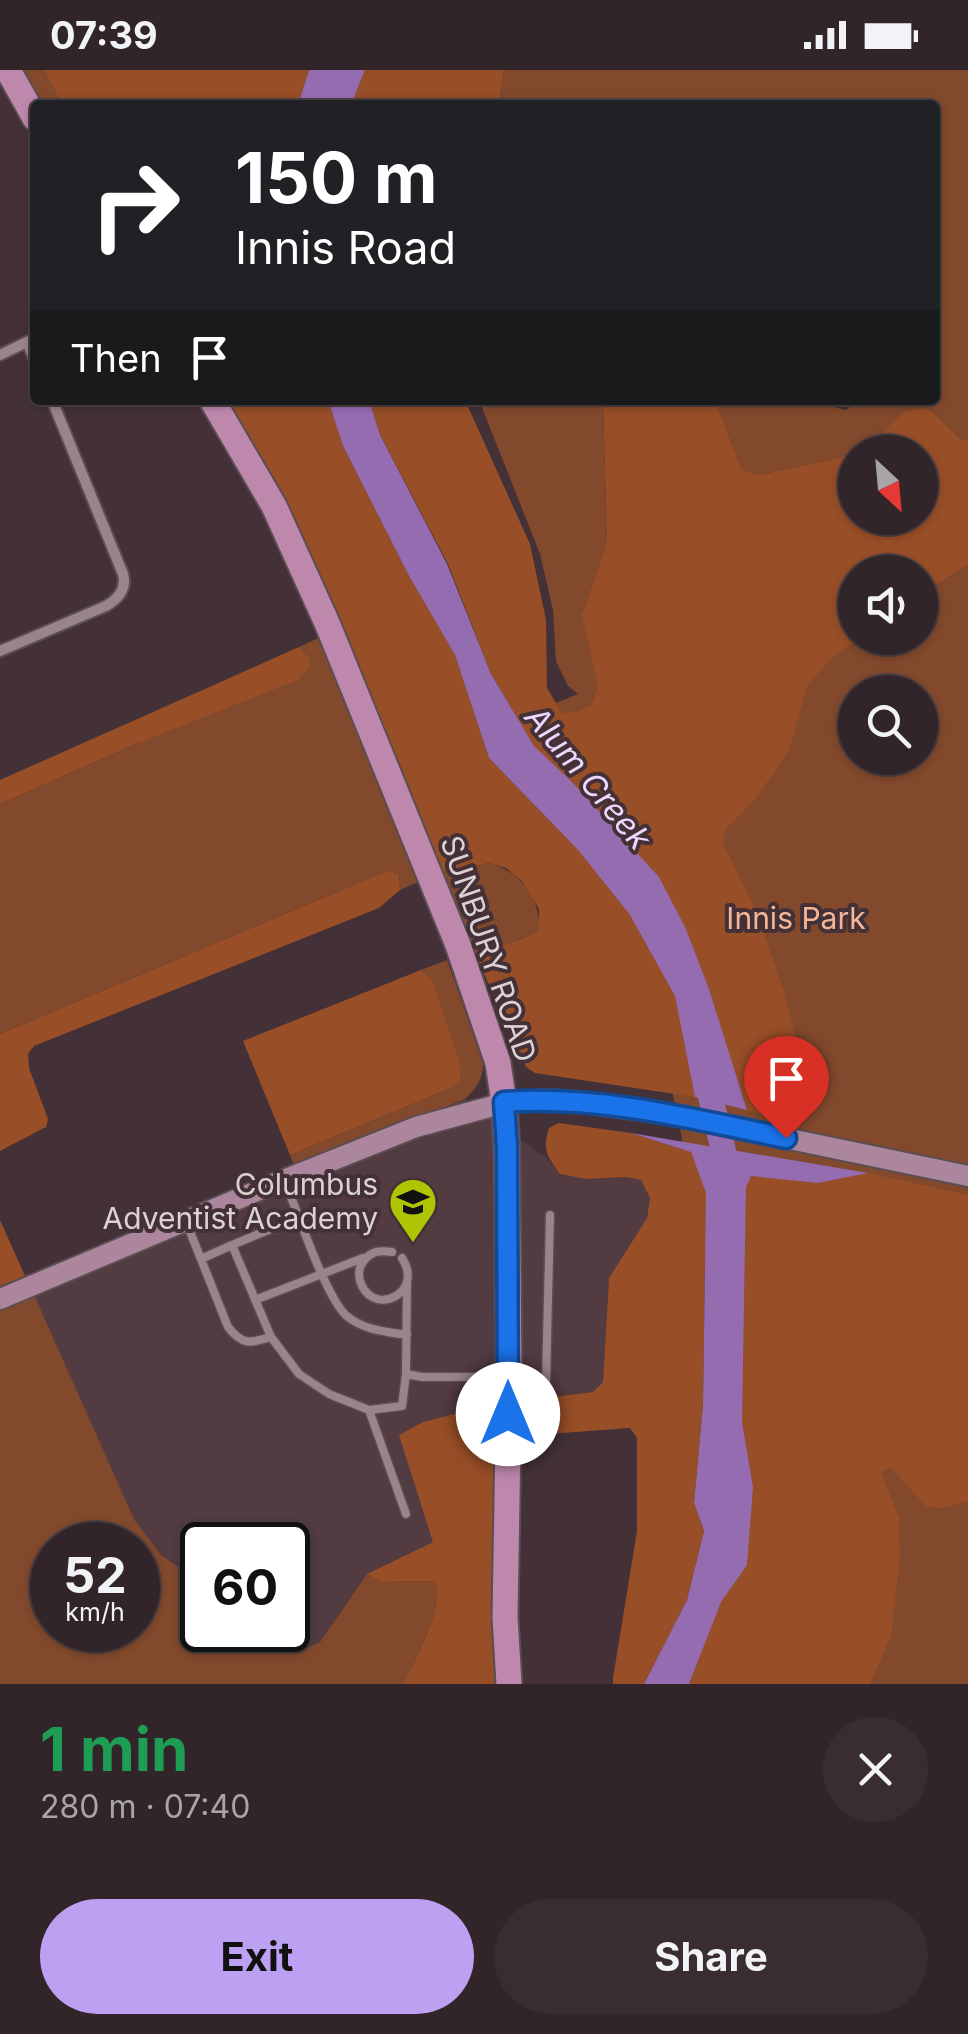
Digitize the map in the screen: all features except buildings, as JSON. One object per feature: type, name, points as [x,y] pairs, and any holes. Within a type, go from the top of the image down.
[{"type":"main road","points":[[8,70],[30,109]]},
{"type":"main road","name":"SUNBURY ROAD","points":[[215,405],[274,506],[328,623],[458,945],[498,1063],[507,1149],[508,1684]]},
{"type":"main road","points":[[0,1299],[416,1128],[504,1102],[606,1104],[664,1113],[968,1176]]},
{"type":"street","points":[[0,355],[30,340]]},
{"type":"street","points":[[0,651],[106,606],[122,590],[123,574],[54,405]]},
{"type":"lane","points":[[284,1180],[332,1298],[346,1317],[374,1330],[407,1335]]},
{"type":"lane","points":[[406,1374],[546,1381],[550,1215]]},
{"type":"lane","points":[[201,1259],[300,1216]]},
{"type":"lane","points":[[186,1221],[228,1327],[236,1337],[250,1343],[271,1337]]},
{"type":"lane","points":[[232,1245],[271,1337],[299,1374],[329,1394],[369,1410],[402,1406],[407,1335],[407,1266],[402,1258]]},
{"type":"lane","points":[[255,1300],[382,1250],[392,1252]]},
{"type":"lane","points":[[367,1256],[359,1271],[367,1293],[382,1300],[390,1298],[398,1295],[407,1282]]},
{"type":"lane","points":[[369,1410],[406,1514]]},
{"type":"shaded area","points":[[44,70],[309,70],[300,100],[59,100]]},
{"type":"shaded area","points":[[309,70],[365,70],[353,100],[300,100]]},
{"type":"shaded area","points":[[365,70],[504,70],[500,100],[353,100]]},
{"type":"shaded area","points":[[217,405],[330,405],[343,446],[409,576],[455,655],[489,758],[579,851],[630,915],[675,996],[695,1097],[535,1073],[526,1067],[477,958],[539,929],[539,909],[522,881],[506,868],[489,863],[441,872]]},
{"type":"shaded area","points":[[330,405],[371,405],[380,435],[447,564],[491,674],[534,746],[659,877],[686,929],[709,989],[747,1110],[695,1097],[675,996],[630,915],[579,851],[489,758],[455,655],[409,576],[343,446]]},
{"type":"shaded area","points":[[371,405],[467,405],[530,544],[546,620],[547,688],[562,713],[592,705],[598,687],[582,614],[607,542],[603,405],[717,405],[742,470],[759,475],[838,458],[838,535],[938,535],[938,435],[881,435],[905,411],[928,408],[968,441],[968,565],[938,584],[938,555],[838,555],[838,653],[808,684],[789,751],[756,798],[725,830],[723,843],[757,913],[784,992],[803,1069],[784,1121],[747,1110],[709,989],[686,929],[659,877],[534,746],[491,674],[448,564],[380,435]]},
{"type":"shaded area","points":[[299,647],[308,656],[310,667],[298,680],[136,744],[0,804],[0,780]]},
{"type":"shaded area","points":[[389,870],[399,875],[400,890],[379,908],[34,1046],[28,1054],[29,1068],[48,1119],[46,1127],[0,1151],[0,1034]]},
{"type":"shaded area","points":[[421,970],[433,981],[461,1066],[460,1081],[290,1155],[243,1041]]},
{"type":"shaded area","points":[[465,1099],[549,1160],[560,1174],[586,1179],[641,1180],[650,1198],[647,1218],[609,1278],[603,1382],[594,1392],[499,1403],[433,1542],[367,1574],[320,1642],[310,1647],[310,1522],[180,1522],[180,1568],[161,1555],[160,1522],[134,1519],[30,1288],[296,1169]]},
{"type":"shaded area","points":[[559,1123],[631,1133],[691,1152],[706,1193],[703,1405],[694,1503],[704,1531],[687,1600],[644,1684],[613,1684],[637,1531],[637,1438],[630,1428],[521,1436],[519,1401],[593,1392],[603,1382],[609,1278],[647,1218],[650,1198],[641,1180],[586,1179],[560,1174],[546,1147],[549,1128]]},
{"type":"shaded area","points":[[631,1133],[868,1173],[818,1183],[751,1176],[746,1187],[742,1422],[753,1487],[747,1565],[721,1602],[689,1684],[644,1684],[687,1600],[704,1531],[694,1503],[703,1405],[706,1193],[691,1152]]},
{"type":"shaded area","points":[[868,1173],[968,1195],[968,1501],[942,1508],[927,1507],[891,1468],[881,1472],[899,1518],[900,1555],[891,1636],[870,1684],[689,1684],[721,1602],[747,1565],[753,1487],[742,1422],[746,1187],[750,1176],[818,1183]]},
{"type":"shaded area","points":[[0,1220],[25,1276],[0,1286]]},
{"type":"shaded area","points":[[499,1403],[496,1684],[403,1684],[430,1625],[438,1587],[433,1581],[380,1582],[367,1574],[433,1542],[399,1435],[423,1422]]},
{"type":"green space","points":[[19,70],[44,70],[59,100],[34,100]]},
{"type":"green space","points":[[504,70],[968,70],[968,441],[928,408],[906,411],[881,435],[838,435],[838,458],[759,475],[742,470],[717,405],[826,405],[846,410],[852,405],[940,405],[940,100],[500,100]]},
{"type":"green space","name":"Innis Park","points":[[481,405],[603,405],[607,542],[582,614],[838,637],[838,655],[938,655],[938,584],[968,565],[968,1684],[673,1684],[733,1498],[698,1216],[658,1022],[509,722],[578,694],[568,686],[556,661],[553,610],[540,554]]},
{"type":"green space","points":[[325,635],[423,880],[400,890],[399,875],[389,870],[0,1034],[0,804],[136,744],[308,656],[299,647]]},
{"type":"green space","points":[[489,863],[510,872],[526,886],[536,905],[540,928],[477,958],[434,864],[442,872]]},
{"type":"green space","points":[[447,960],[483,1062],[476,1087],[465,1099],[296,1169],[290,1155],[451,1088],[461,1066],[433,981],[421,970]]},
{"type":"green space","points":[[34,1295],[136,1522],[30,1522],[30,1652],[160,1652],[160,1554],[180,1568],[180,1652],[310,1652],[310,1646],[320,1642],[367,1574],[380,1582],[433,1581],[438,1587],[426,1637],[403,1684],[0,1684],[0,1309]]},
{"type":"waterway","name":"Alum Creek","points":[[704,1070],[731,1182]]},
{"type":"place","name":"Columbus Adventist Academy","points":[[413,1244]]},
{"type":"route","points":[[508,1414],[504,1102],[606,1104],[786,1138]]}]
